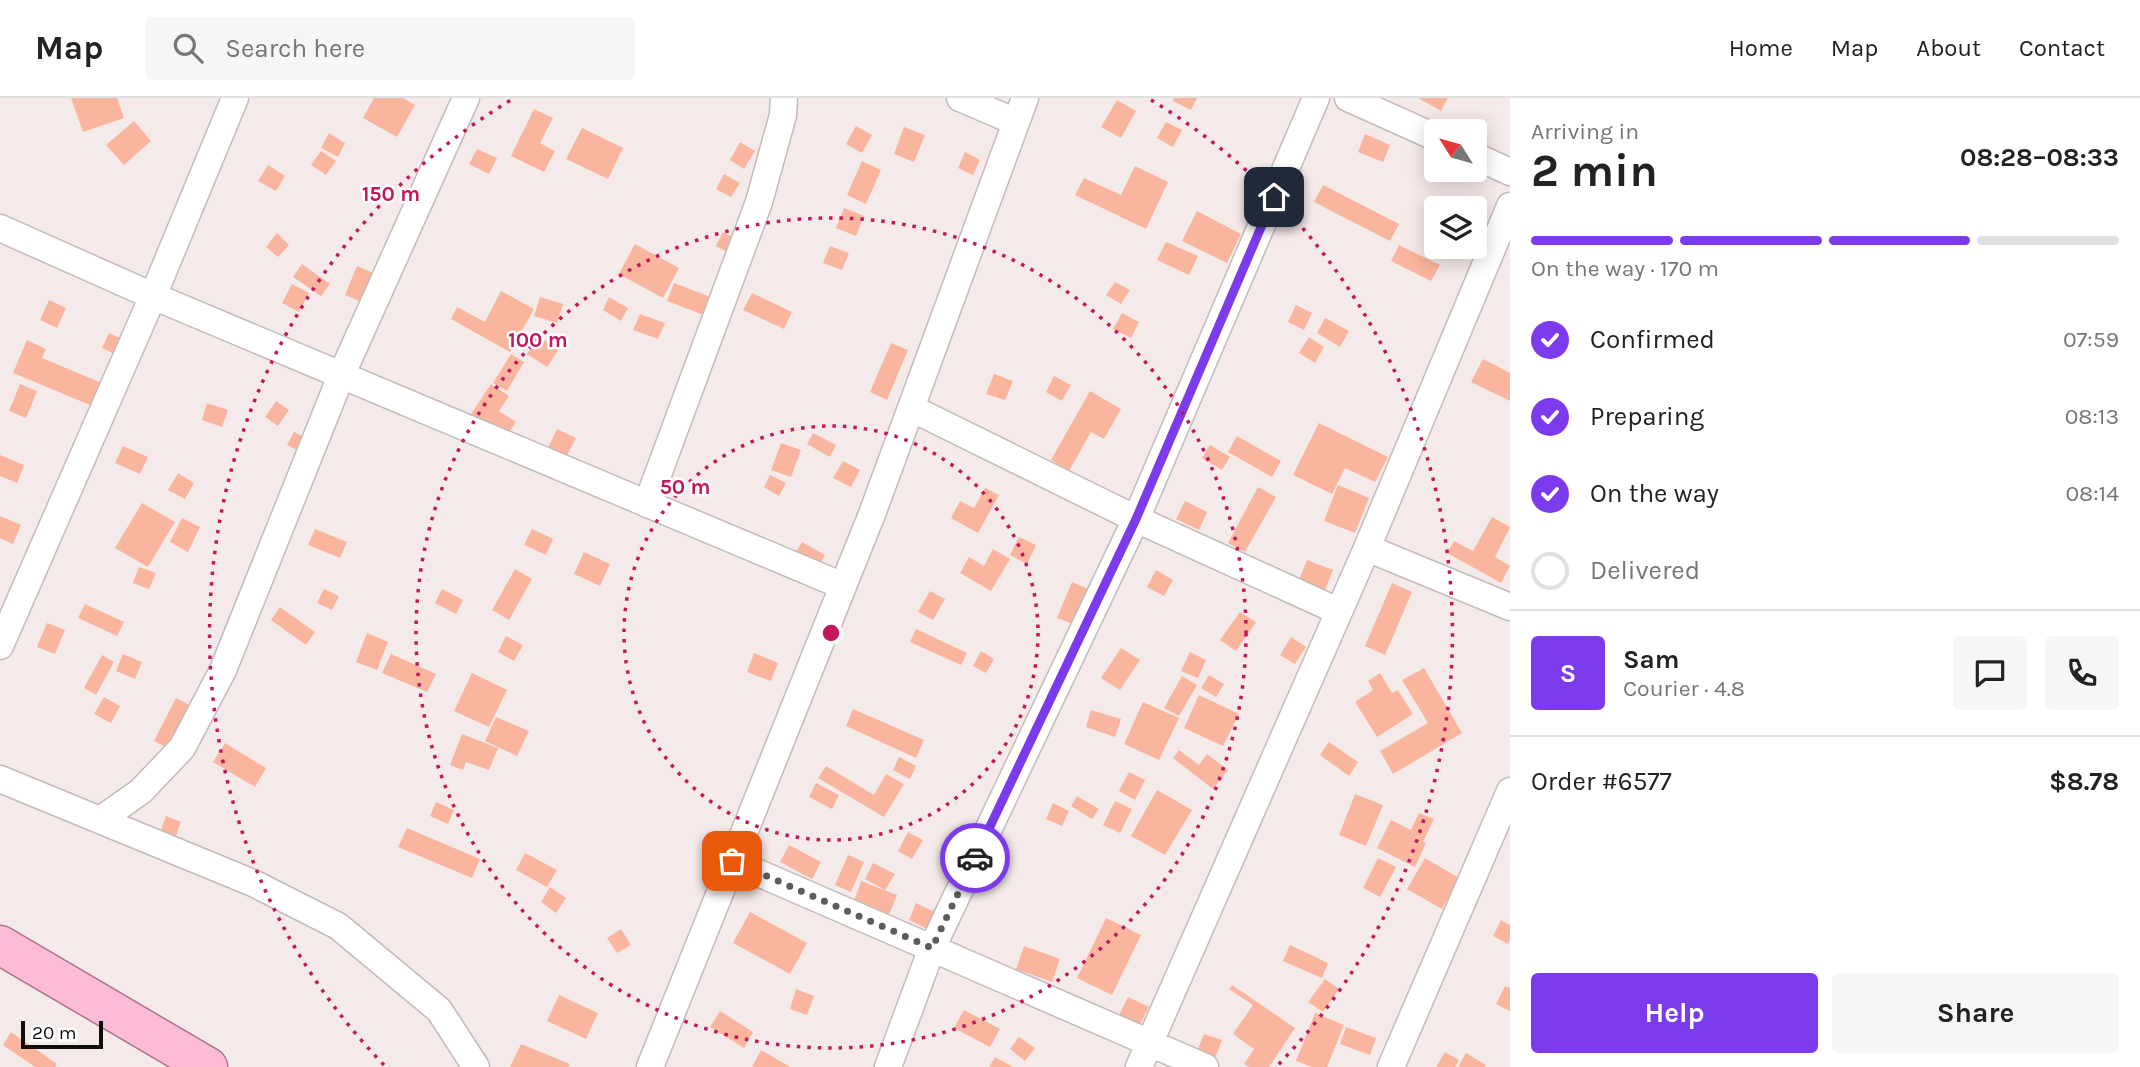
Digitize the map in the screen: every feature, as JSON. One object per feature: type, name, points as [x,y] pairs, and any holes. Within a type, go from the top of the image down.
[{"type":"highway","points":[[0,945],[208,1067]]},
{"type":"street","points":[[0,646],[153,296],[235,98]]},
{"type":"street","points":[[100,820],[141,791],[182,748],[223,670],[341,376],[466,98]]},
{"type":"street","points":[[647,504],[759,202],[783,115],[784,98]]},
{"type":"street","points":[[650,1067],[843,586],[1021,110],[960,98]]},
{"type":"street","points":[[888,1067],[932,948],[1136,519],[1316,98]]},
{"type":"street","points":[[1348,98],[1424,132]]},
{"type":"street","points":[[1488,162],[1510,172]]},
{"type":"street","points":[[1145,1055],[1367,548],[1510,206]]},
{"type":"street","points":[[0,228],[341,376],[843,586]]},
{"type":"street","points":[[911,408],[1136,519],[1338,611]]},
{"type":"street","points":[[1367,548],[1510,607]]},
{"type":"street","points":[[0,779],[253,883],[338,926],[439,1010],[476,1067]]},
{"type":"street","points":[[1391,1067],[1510,791]]},
{"type":"street","points":[[732,861],[932,948],[1145,1055],[1205,1067]]},
{"type":"building","points":[[71,98],[117,98],[124,118],[83,132]]},
{"type":"building","points":[[374,98],[403,98],[415,105],[397,137],[363,118]]},
{"type":"building","points":[[1174,98],[1197,98],[1191,110],[1173,101]]},
{"type":"building","points":[[1418,98],[1448,98],[1441,111]]},
{"type":"building","points":[[1117,100],[1136,111],[1121,138],[1101,127]]},
{"type":"building","points":[[534,109],[553,118],[540,143],[555,151],[544,172],[511,156]]},
{"type":"building","points":[[134,121],[151,141],[124,165],[106,145]]},
{"type":"building","points":[[1166,122],[1182,130],[1173,147],[1157,138]]},
{"type":"building","points":[[856,126],[872,135],[862,153],[846,144]]},
{"type":"building","points":[[904,127],[925,135],[914,162],[894,154]]},
{"type":"building","points":[[582,128],[623,148],[608,179],[566,159]]},
{"type":"building","points":[[329,133],[345,143],[338,157],[321,148]]},
{"type":"building","points":[[1365,134],[1390,145],[1383,162],[1358,152]]},
{"type":"building","points":[[740,142],[755,151],[744,169],[730,160]]},
{"type":"building","points":[[477,149],[497,158],[489,174],[469,164]]},
{"type":"building","points":[[321,151],[336,161],[326,175],[311,165]]},
{"type":"building","points":[[965,152],[980,160],[973,175],[958,168]]},
{"type":"building","points":[[862,161],[881,170],[866,204],[847,195]]},
{"type":"building","points":[[268,165],[285,176],[276,191],[258,181]]},
{"type":"building","points":[[1135,166],[1168,182],[1146,229],[1075,195],[1084,178],[1121,195]]},
{"type":"building","points":[[724,174],[740,183],[731,197],[716,189]]},
{"type":"building","points":[[1323,185],[1399,224],[1390,241],[1314,202]]},
{"type":"building","points":[[844,208],[864,216],[856,236],[836,228]]},
{"type":"building","points":[[1197,211],[1241,234],[1227,263],[1182,241]]},
{"type":"building","points":[[723,232],[740,241],[733,255],[716,246]]},
{"type":"building","points":[[277,233],[289,245],[278,257],[266,247]]},
{"type":"building","points":[[1166,242],[1198,256],[1189,275],[1157,260]]},
{"type":"building","points":[[635,244],[679,268],[663,298],[619,274]]},
{"type":"building","points":[[1399,245],[1440,265],[1431,281],[1391,261]]},
{"type":"building","points":[[830,246],[849,253],[842,270],[823,263]]},
{"type":"building","points":[[302,264],[330,284],[321,296],[293,277]]},
{"type":"building","points":[[357,266],[376,274],[364,303],[345,295]]},
{"type":"building","points":[[1115,282],[1130,290],[1121,304],[1106,295]]},
{"type":"building","points":[[674,283],[716,299],[709,317],[667,301]]},
{"type":"building","points":[[292,284],[309,293],[299,312],[282,303]]},
{"type":"building","points":[[501,291],[534,309],[510,352],[451,319],[457,307],[485,322]]},
{"type":"building","points":[[752,293],[792,312],[784,329],[743,310]]},
{"type":"building","points":[[540,297],[563,304],[557,323],[534,316]]},
{"type":"building","points":[[609,297],[628,308],[621,321],[603,310]]},
{"type":"building","points":[[49,300],[66,308],[57,328],[40,320]]},
{"type":"building","points":[[1296,305],[1312,313],[1304,330],[1288,322]]},
{"type":"building","points":[[1122,313],[1139,322],[1131,338],[1113,329]]},
{"type":"building","points":[[640,314],[665,323],[658,339],[633,330]]},
{"type":"building","points":[[1325,318],[1349,331],[1340,347],[1317,333]]},
{"type":"building","points":[[109,333],[125,340],[117,355],[102,348]]},
{"type":"building","points":[[539,337],[559,349],[547,367],[527,354]]},
{"type":"building","points":[[1309,337],[1324,347],[1315,363],[1299,353]]},
{"type":"building","points":[[27,340],[46,349],[42,358],[104,384],[95,407],[13,373]]},
{"type":"building","points":[[891,343],[908,350],[887,400],[870,392]]},
{"type":"building","points":[[511,354],[524,362],[507,391],[493,383]]},
{"type":"building","points":[[1483,359],[1510,373],[1510,401],[1471,382]]},
{"type":"building","points":[[994,374],[1013,381],[1005,400],[986,394]]},
{"type":"building","points":[[1054,376],[1071,385],[1062,401],[1046,392]]},
{"type":"building","points":[[20,384],[37,391],[26,418],[9,411]]},
{"type":"building","points":[[491,384],[509,396],[499,411],[516,422],[504,440],[469,417]]},
{"type":"building","points":[[1090,391],[1121,409],[1104,439],[1091,432],[1069,471],[1051,460]]},
{"type":"building","points":[[276,401],[289,410],[278,426],[265,417]]},
{"type":"building","points":[[207,403],[228,410],[222,427],[202,420]]},
{"type":"building","points":[[1319,423],[1388,457],[1375,482],[1345,468],[1332,494],[1293,475]]},
{"type":"building","points":[[557,429],[576,438],[564,461],[546,452]]},
{"type":"building","points":[[294,432],[310,440],[303,453],[287,445]]},
{"type":"building","points":[[813,433],[836,445],[830,457],[807,444]]},
{"type":"building","points":[[1237,436],[1281,461],[1272,477],[1228,452]]},
{"type":"building","points":[[781,443],[801,450],[791,477],[771,470]]},
{"type":"building","points":[[1210,445],[1230,457],[1222,470],[1202,458]]},
{"type":"building","points":[[123,446],[148,457],[140,474],[115,463]]},
{"type":"building","points":[[0,455],[24,465],[17,483],[0,476]]},
{"type":"building","points":[[843,461],[860,470],[851,487],[833,478]]},
{"type":"building","points":[[178,473],[194,483],[185,499],[168,490]]},
{"type":"building","points":[[770,475],[786,483],[779,496],[764,487]]},
{"type":"building","points":[[1338,485],[1369,498],[1355,533],[1324,521]]},
{"type":"building","points":[[1258,487],[1276,497],[1245,552],[1228,543]]},
{"type":"building","points":[[985,488],[999,495],[978,533],[951,518],[960,501],[974,508]]},
{"type":"building","points":[[1185,501],[1207,512],[1199,530],[1176,519]]},
{"type":"building","points":[[142,503],[175,522],[148,567],[115,548]]},
{"type":"building","points":[[0,516],[21,525],[13,544],[0,538]]},
{"type":"building","points":[[1492,517],[1510,527],[1495,557],[1510,566],[1501,583],[1447,553],[1454,541],[1473,551]]},
{"type":"building","points":[[182,518],[200,527],[188,552],[170,542]]},
{"type":"building","points":[[315,529],[347,542],[340,558],[308,545]]},
{"type":"building","points":[[532,529],[553,539],[546,555],[524,545]]},
{"type":"building","points":[[1019,537],[1036,545],[1027,564],[1010,555]]},
{"type":"building","points":[[802,542],[825,555],[817,569],[794,555]]},
{"type":"building","points":[[993,549],[1010,559],[991,591],[960,573],[969,557],[984,566]]},
{"type":"building","points":[[584,552],[610,564],[600,586],[574,574]]},
{"type":"building","points":[[1307,560],[1333,570],[1325,590],[1299,580]]},
{"type":"building","points":[[139,567],[156,573],[149,589],[133,583]]},
{"type":"building","points":[[515,569],[532,579],[509,620],[492,610]]},
{"type":"building","points":[[1156,570],[1173,580],[1164,596],[1147,587]]},
{"type":"building","points":[[1072,582],[1088,589],[1073,624],[1057,618]]},
{"type":"building","points":[[1392,583],[1412,592],[1385,655],[1365,646]]},
{"type":"building","points":[[324,589],[339,596],[332,610],[317,603]]},
{"type":"building","points":[[442,589],[463,600],[456,614],[435,603]]},
{"type":"building","points":[[930,591],[945,599],[933,620],[918,612]]},
{"type":"building","points":[[85,604],[124,622],[117,636],[78,618]]},
{"type":"building","points":[[280,607],[315,632],[306,645],[271,620]]},
{"type":"building","points":[[1240,612],[1256,622],[1236,651],[1220,640]]},
{"type":"building","points":[[47,623],[65,630],[55,654],[37,647]]},
{"type":"building","points":[[916,629],[967,653],[961,665],[910,642]]},
{"type":"building","points":[[367,633],[388,642],[377,670],[356,662]]},
{"type":"building","points":[[506,636],[523,645],[514,661],[498,652]]},
{"type":"building","points":[[1291,637],[1306,647],[1295,664],[1280,655]]},
{"type":"building","points":[[1121,648],[1140,660],[1120,690],[1101,678]]},
{"type":"building","points":[[981,651],[994,659],[986,673],[973,666]]},
{"type":"building","points":[[1190,652],[1206,660],[1198,678],[1181,671]]},
{"type":"building","points":[[754,653],[778,663],[771,681],[747,672]]},
{"type":"building","points":[[123,654],[142,662],[135,679],[116,671]]},
{"type":"building","points":[[391,654],[436,674],[427,692],[382,673]]},
{"type":"building","points":[[102,655],[114,662],[96,695],[84,688]]},
{"type":"building","points":[[1424,668],[1462,733],[1393,774],[1380,751],[1428,723],[1402,680]]},
{"type":"building","points":[[472,673],[507,690],[489,727],[454,711]]},
{"type":"building","points":[[1380,673],[1392,693],[1398,690],[1413,714],[1377,737],[1355,702],[1373,690],[1368,681]]},
{"type":"building","points":[[1209,675],[1224,684],[1216,697],[1201,688]]},
{"type":"building","points":[[1182,676],[1197,685],[1179,716],[1164,708]]},
{"type":"building","points":[[1199,695],[1239,714],[1223,746],[1184,728]]},
{"type":"building","points":[[104,697],[120,706],[111,723],[94,714]]},
{"type":"building","points":[[176,698],[193,707],[171,750],[154,741]]},
{"type":"building","points":[[1143,702],[1179,718],[1159,760],[1124,744]]},
{"type":"building","points":[[853,709],[924,740],[916,758],[846,726]]},
{"type":"building","points":[[1091,710],[1121,719],[1115,737],[1086,727]]},
{"type":"building","points":[[496,717],[529,731],[517,756],[485,741]]},
{"type":"building","points":[[462,734],[498,748],[489,770],[466,762],[463,770],[450,765]]},
{"type":"building","points":[[1329,742],[1358,762],[1349,776],[1320,755]]},
{"type":"building","points":[[225,743],[266,768],[255,787],[213,762]]},
{"type":"building","points":[[1179,750],[1199,765],[1207,754],[1228,770],[1213,789],[1173,758]]},
{"type":"building","points":[[899,757],[916,766],[910,779],[893,770]]},
{"type":"building","points":[[826,766],[874,795],[886,774],[904,784],[884,817],[818,778]]},
{"type":"building","points":[[1129,772],[1145,780],[1135,800],[1119,791]]},
{"type":"building","points":[[816,783],[839,795],[832,809],[809,797]]},
{"type":"building","points":[[1157,790],[1192,810],[1165,855],[1131,836]]},
{"type":"building","points":[[1355,794],[1383,805],[1366,846],[1339,835]]},
{"type":"building","points":[[1077,796],[1099,809],[1092,819],[1071,806]]},
{"type":"building","points":[[1115,801],[1132,809],[1120,833],[1103,825]]},
{"type":"building","points":[[436,802],[454,810],[448,824],[430,816]]},
{"type":"building","points":[[1053,803],[1069,811],[1062,826],[1046,819]]},
{"type":"building","points":[[1419,813],[1434,819],[1415,867],[1377,848],[1391,820],[1411,830]]},
{"type":"building","points":[[166,816],[181,822],[174,841],[159,835]]},
{"type":"building","points":[[407,828],[480,859],[472,878],[398,847]]},
{"type":"building","points":[[908,832],[923,840],[912,859],[898,851]]},
{"type":"building","points":[[789,845],[821,862],[812,879],[780,862]]},
{"type":"building","points":[[948,846],[964,853],[958,868],[941,861]]},
{"type":"building","points":[[525,853],[557,870],[547,887],[516,870]]},
{"type":"building","points":[[848,855],[864,862],[851,892],[835,885]]},
{"type":"building","points":[[1378,858],[1396,867],[1380,897],[1363,888]]},
{"type":"building","points":[[1425,858],[1459,878],[1442,909],[1407,889]]},
{"type":"building","points":[[873,863],[895,874],[885,890],[865,879]]},
{"type":"building","points":[[861,881],[897,895],[889,915],[854,901]]},
{"type":"building","points":[[550,887],[566,898],[556,913],[541,902]]},
{"type":"building","points":[[916,903],[939,914],[932,931],[909,920]]},
{"type":"building","points":[[750,912],[807,943],[790,974],[733,943]]},
{"type":"building","points":[[1106,918],[1141,935],[1112,995],[1077,978]]},
{"type":"building","points":[[1501,920],[1510,925],[1508,944],[1493,936]]},
{"type":"building","points":[[621,929],[631,945],[617,953],[607,938]]},
{"type":"building","points":[[1290,945],[1328,963],[1322,978],[1283,961]]},
{"type":"building","points":[[1024,946],[1060,959],[1052,982],[1016,969]]},
{"type":"building","points":[[1325,979],[1339,989],[1323,1012],[1308,1002]]},
{"type":"building","points":[[1232,985],[1295,1028],[1269,1067],[1249,1067],[1244,1064],[1254,1049],[1233,1034],[1253,1005],[1229,989]]},
{"type":"building","points":[[1505,986],[1510,988],[1510,1011],[1496,1004]]},
{"type":"building","points":[[796,989],[814,996],[807,1015],[790,1009]]},
{"type":"building","points":[[559,995],[598,1013],[586,1039],[547,1021]]},
{"type":"building","points":[[1128,997],[1149,1007],[1135,1034],[1115,1024]]},
{"type":"building","points":[[964,1010],[1000,1029],[990,1047],[954,1028]]},
{"type":"building","points":[[720,1011],[753,1032],[744,1048],[710,1027]]},
{"type":"building","points":[[1315,1013],[1344,1025],[1327,1067],[1312,1067],[1296,1061]]},
{"type":"building","points":[[1346,1027],[1376,1038],[1370,1055],[1340,1044]]},
{"type":"building","points":[[11,1032],[57,1064],[55,1067],[35,1067],[3,1045]]},
{"type":"building","points":[[1204,1034],[1222,1040],[1214,1061],[1196,1054]]},
{"type":"building","points":[[1019,1037],[1035,1048],[1025,1061],[1010,1049]]},
{"type":"building","points":[[521,1044],[570,1064],[568,1067],[510,1067]]},
{"type":"building","points":[[761,1050],[790,1067],[752,1067]]},
{"type":"building","points":[[1445,1052],[1459,1060],[1455,1067],[1436,1067]]},
{"type":"building","points":[[1466,1053],[1486,1065],[1485,1067],[1458,1067]]},
{"type":"building","points":[[995,1057],[1013,1067],[989,1067]]},
{"type":"way so far","points":[[732,861],[932,948],[975,858]]},
{"type":"route","points":[[975,858],[1136,519],[1274,197]]}]
